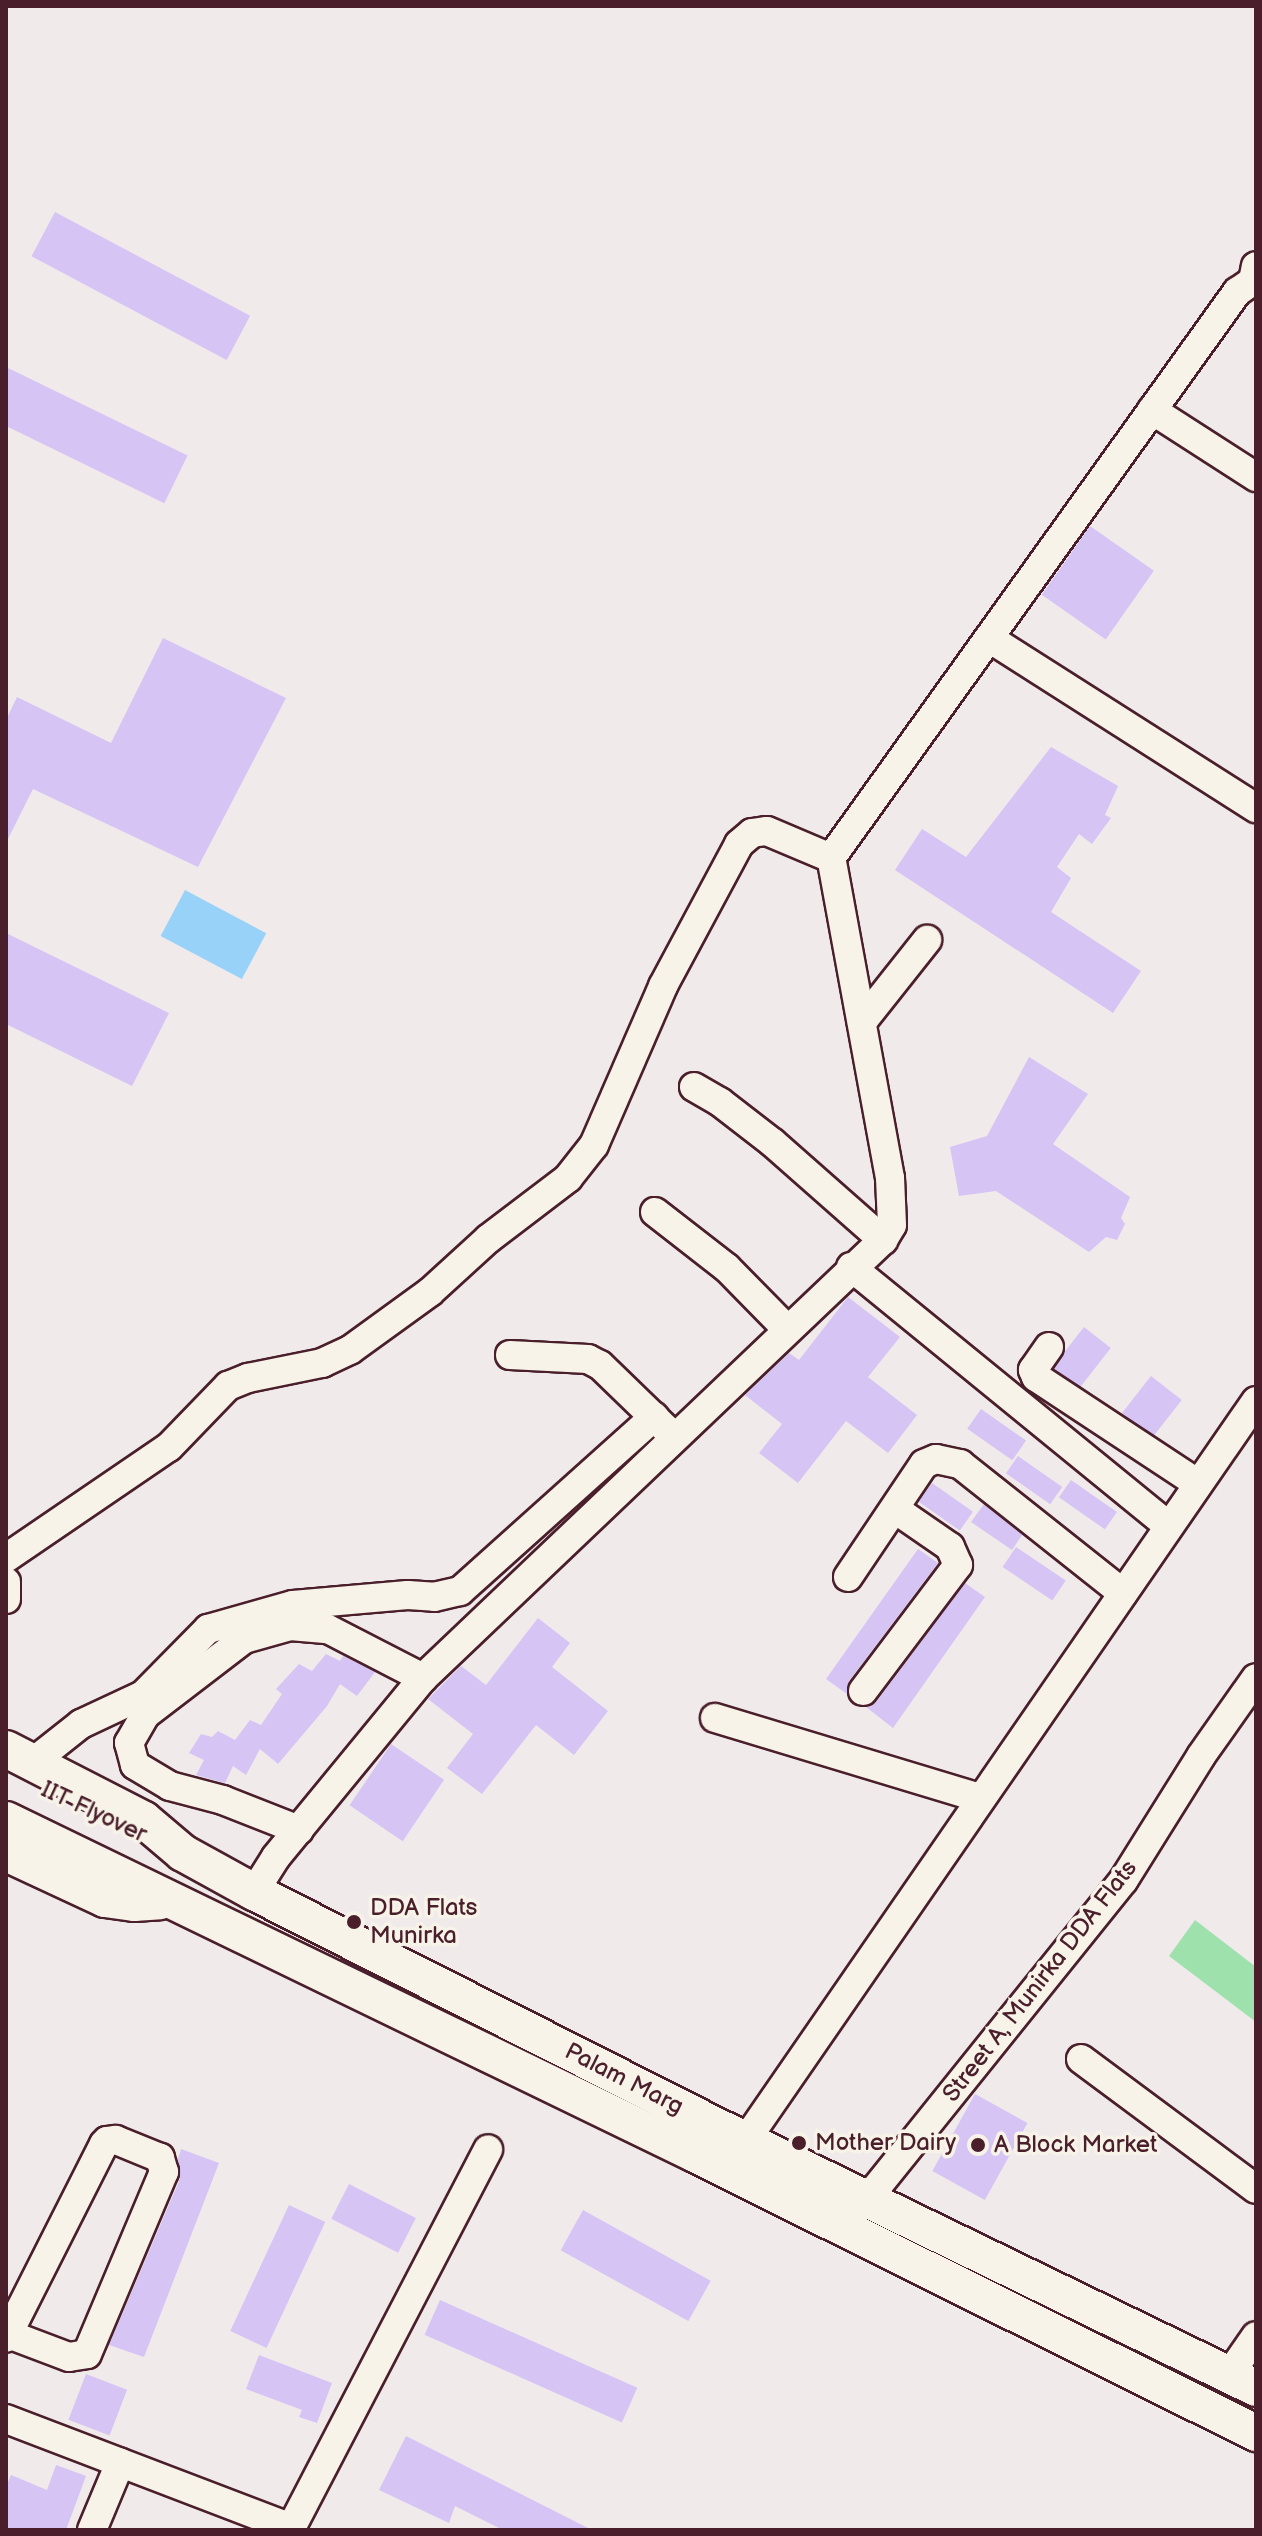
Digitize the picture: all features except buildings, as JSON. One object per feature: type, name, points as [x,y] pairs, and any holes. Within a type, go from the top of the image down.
[{"type":"main road","name":"Palam Marg","points":[[15,1761],[144,1820],[183,1853],[254,1892],[746,2140],[1242,2381]]},
{"type":"main road","name":"Palam Marg","points":[[7,1846],[105,1899],[134,1903],[169,1901],[695,2154],[1256,2433]]},
{"type":"street","points":[[254,1892],[299,1830],[423,1678],[851,1267],[883,1240],[892,1225],[891,1192],[831,858],[1237,292],[1255,277]]},
{"type":"street","points":[[1152,410],[1256,477]]},
{"type":"street","points":[[989,638],[1256,808]]},
{"type":"street","points":[[6,1558],[169,1447],[228,1386],[248,1378],[322,1363],[350,1350],[430,1292],[488,1239],[568,1178],[594,1145],[663,986],[739,844],[752,833],[767,831],[831,858]]},
{"type":"street","points":[[862,1022],[927,940]]},
{"type":"street","points":[[694,1087],[773,1143],[883,1240]]},
{"type":"street","points":[[655,1212],[727,1268],[787,1329]]},
{"type":"street","points":[[851,1267],[1169,1526]]},
{"type":"street","points":[[1049,1347],[1033,1370],[1036,1377],[1198,1484]]},
{"type":"street","points":[[510,1355],[588,1359],[600,1365],[675,1437]]},
{"type":"street","points":[[746,2140],[1256,1401]]},
{"type":"street","points":[[15,1761],[81,1724],[143,1695],[208,1629],[293,1605],[394,1595],[434,1597],[460,1591],[654,1417]]},
{"type":"street","points":[[848,1577],[924,1464],[936,1459],[960,1464],[1123,1593]]},
{"type":"street","points":[[863,1691],[958,1565],[950,1547],[895,1509]]},
{"type":"street","points":[[6,1582],[6,1599]]},
{"type":"street","points":[[299,1830],[223,1800],[170,1786],[135,1765],[129,1743],[145,1715],[244,1639],[290,1626],[328,1629],[423,1678]]},
{"type":"street","name":"Street A, Munirka DDA Flats","points":[[868,2198],[1123,1881],[1201,1756],[1256,1678]]},
{"type":"street","points":[[715,1718],[980,1798]]},
{"type":"street","points":[[1081,2059],[1256,2189]]},
{"type":"street","points":[[116,2140],[160,2158],[164,2172],[87,2354],[69,2357],[7,2335],[107,2141],[116,2140]]},
{"type":"street","points":[[8,2425],[120,2463],[291,2529],[488,2149]]},
{"type":"street","points":[[1242,2381],[1256,2336]]},
{"type":"street","points":[[92,2530],[120,2463]]},
{"type":"green space","points":[[1195,1920],[1256,1967],[1256,2022],[1169,1956]]},
{"type":"water","points":[[185,890],[266,933],[242,979],[161,936]]},
{"type":"place","name":"DDA Flats Munirka","points":[[354,1922]]},
{"type":"place","name":"Mother Dairy","points":[[799,2143]]},
{"type":"place","name":"A Block Market","points":[[978,2145]]}]
